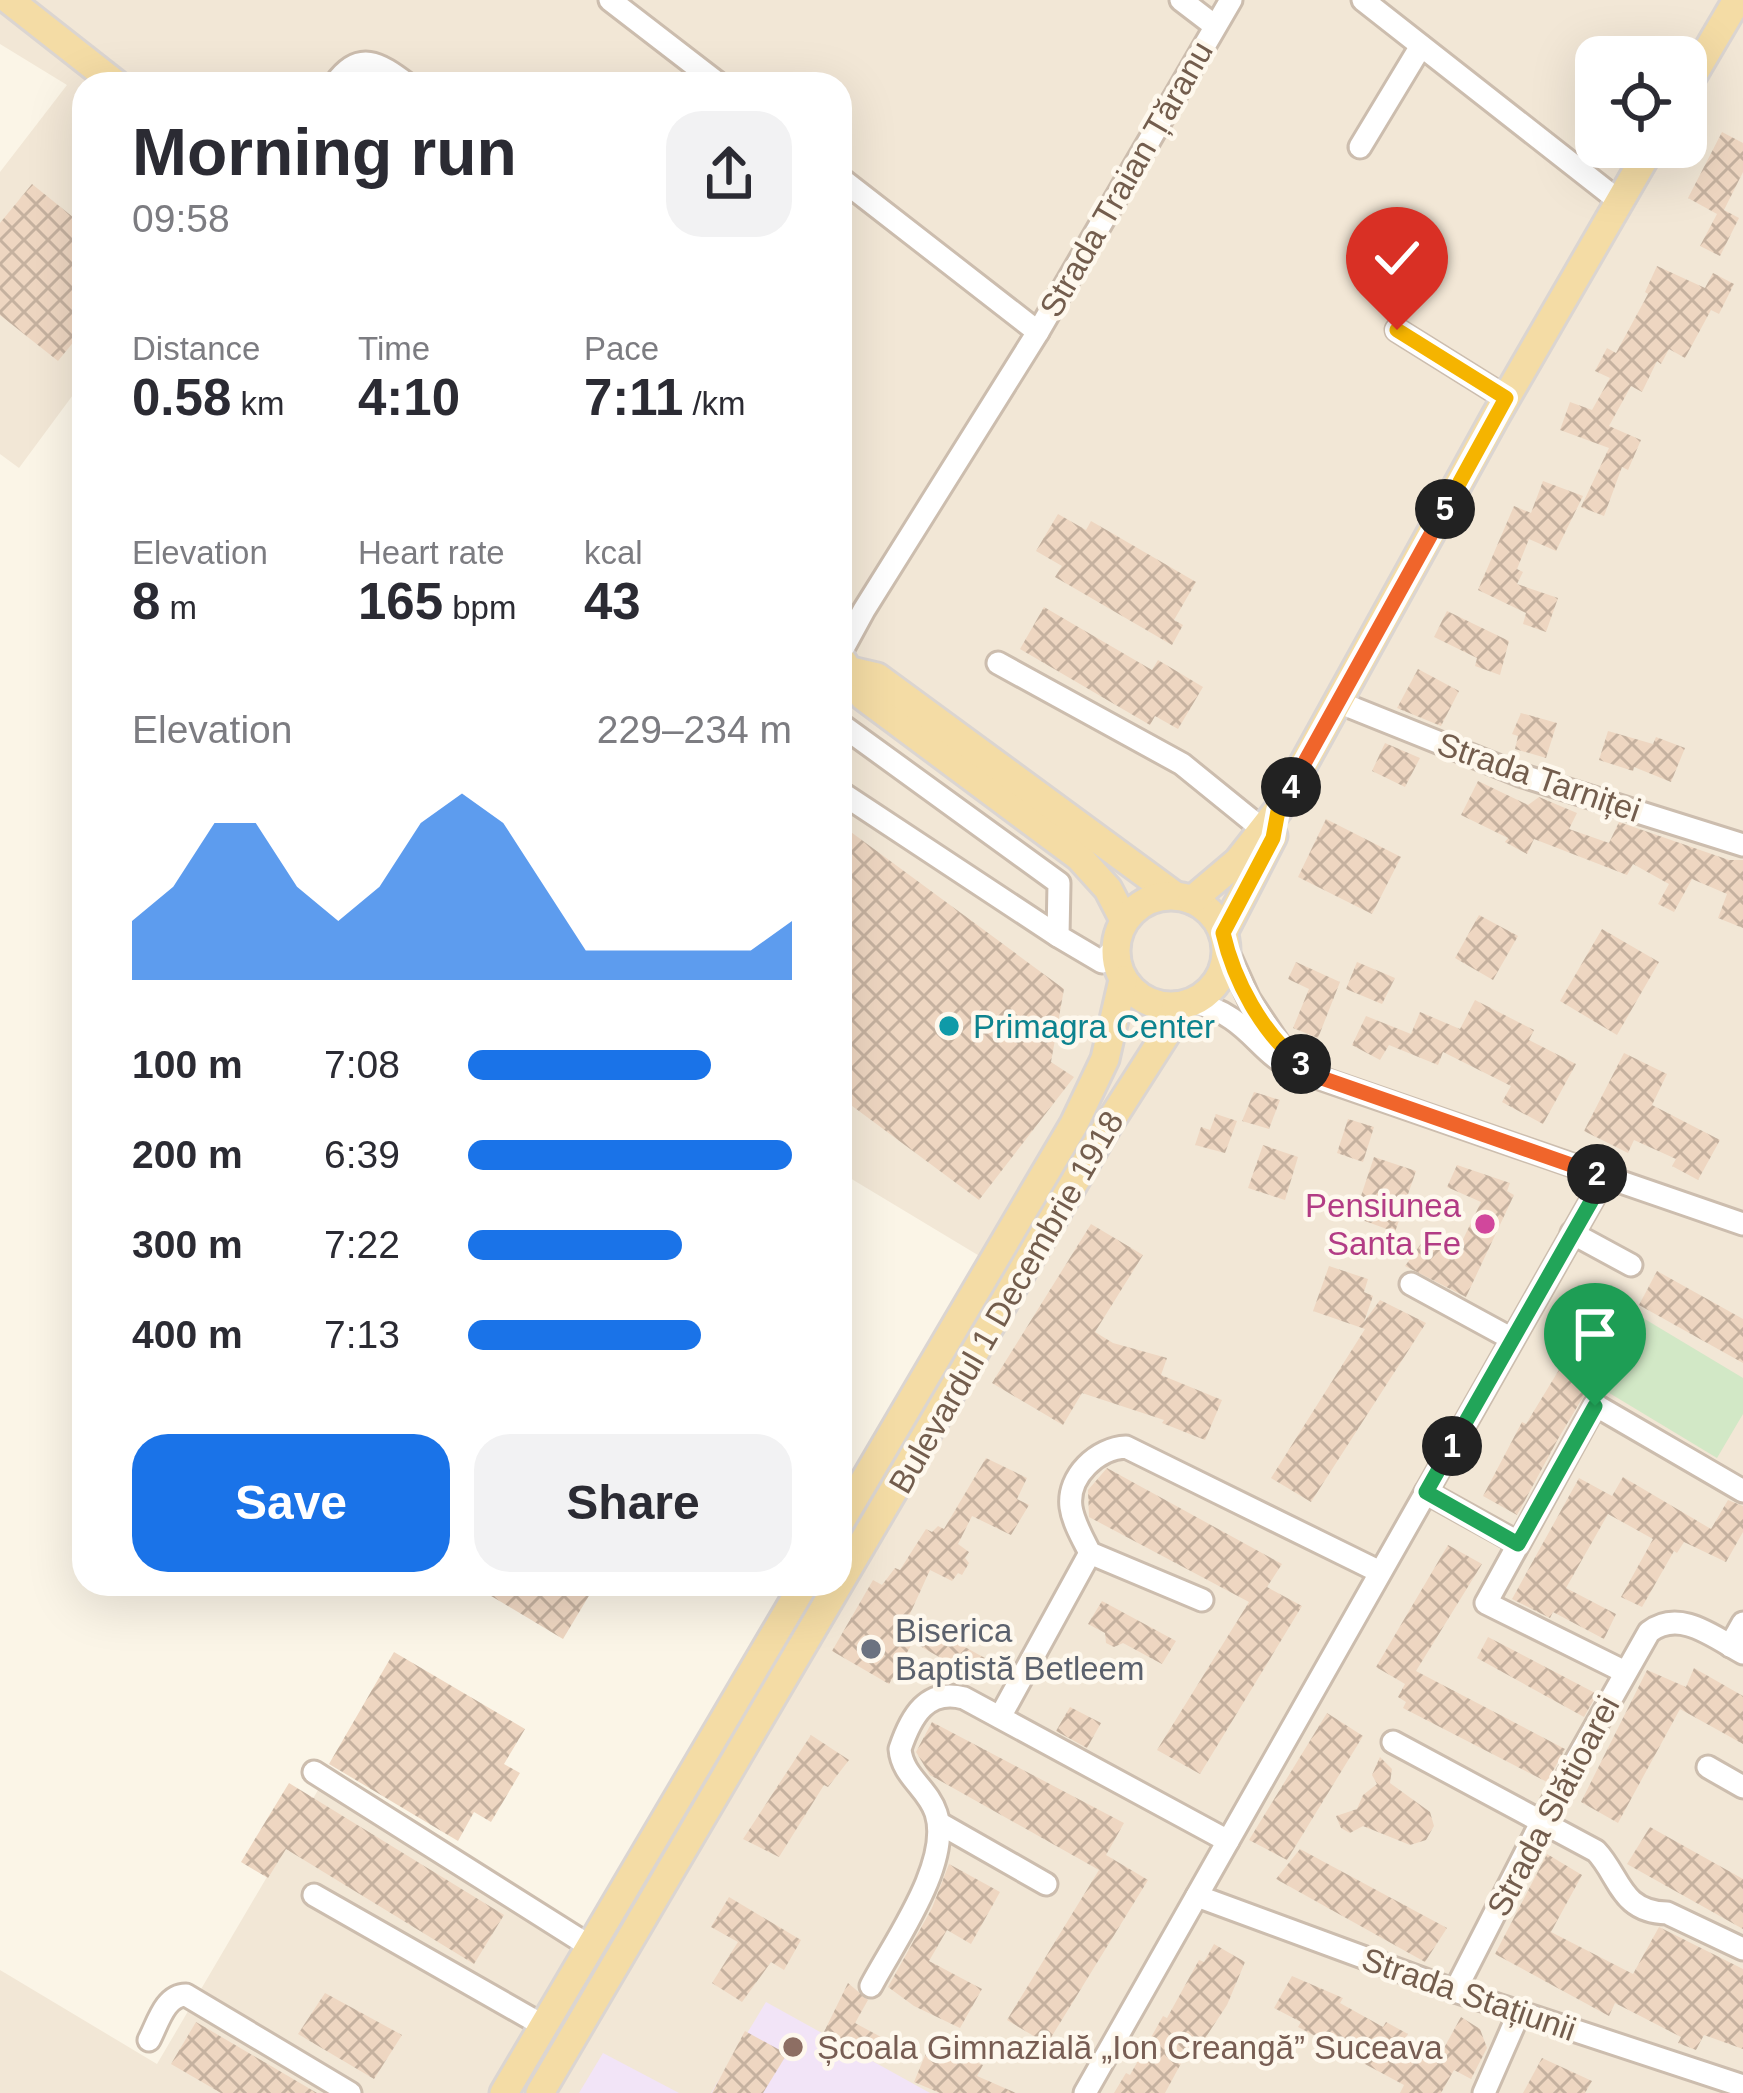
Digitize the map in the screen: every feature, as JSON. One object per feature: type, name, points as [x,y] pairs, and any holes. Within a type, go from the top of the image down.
[{"type":"main road","points":[[9,0],[101,72]]},
{"type":"main road","points":[[1707,51],[1737,0]]},
{"type":"main road","points":[[1271,827],[1210,889],[1183,898],[1154,898],[1124,920],[1115,948],[1123,980],[1146,1001],[1185,1004],[1217,981],[1225,940],[1271,827],[1506,398],[1639,168]]},
{"type":"main road","points":[[852,665],[877,677],[1216,919],[1225,940]]},
{"type":"main road","points":[[852,675],[864,697],[1079,857],[1108,890],[1124,920]]},
{"type":"main road","name":"Bulevardul 1 Decembrie 1918","points":[[852,1501],[1093,1088],[1105,1059],[1123,980]]},
{"type":"main road","name":"Bulevardul 1 Decembrie 1918","points":[[852,1561],[1108,1125],[1185,1004]]},
{"type":"main road","points":[[504,2093],[797,1596]]},
{"type":"main road","name":"Bulevardul 1 Decembrie 1918","points":[[539,2093],[831,1596]]},
{"type":"street","points":[[610,0],[703,72]]},
{"type":"street","name":"Strada Traian Țăranu","points":[[1181,0],[1215,26]]},
{"type":"street","name":"Strada Traian Țăranu","points":[[852,641],[864,610],[1038,332],[1231,0]]},
{"type":"street","points":[[1363,0],[1619,201]]},
{"type":"street","points":[[1360,147],[1421,46]]},
{"type":"street","points":[[345,72],[366,61],[391,72]]},
{"type":"street","name":"Strada Traian Țăranu","points":[[852,187],[1038,332]]},
{"type":"street","points":[[1397,330],[1506,398]]},
{"type":"street","points":[[998,662],[1182,764],[1271,827]]},
{"type":"street","name":"Strada Tarniței","points":[[1338,702],[1520,776],[1743,845]]},
{"type":"street","points":[[852,733],[1059,883],[1058,936]]},
{"type":"street","points":[[852,800],[1102,962],[1115,948]]},
{"type":"street","points":[[1225,940],[1264,1025],[1288,1054],[1316,1076]]},
{"type":"street","points":[[1185,1004],[1234,1016],[1290,1067],[1743,1224]]},
{"type":"street","points":[[1085,2093],[1605,1177]]},
{"type":"street","points":[[1572,1233],[1631,1265]]},
{"type":"street","points":[[1411,1284],[1512,1339]]},
{"type":"street","points":[[1625,1672],[1486,1603],[1595,1406],[1743,1491]]},
{"type":"street","points":[[1202,1600],[1090,1553],[1072,1511],[1071,1494],[1090,1461],[1114,1447],[1126,1447],[1380,1572]]},
{"type":"street","points":[[1426,1492],[1518,1544]]},
{"type":"street","points":[[1000,1717],[1090,1553]]},
{"type":"street","name":"Strada Slătioarei","points":[[1455,1991],[1543,1819],[1649,1631],[1682,1622],[1737,1650]]},
{"type":"street","points":[[1737,1650],[1743,1622]]},
{"type":"street","points":[[871,1986],[939,1849],[934,1805],[904,1769],[900,1749],[928,1700],[940,1694],[964,1698],[1228,1841]]},
{"type":"street","points":[[1394,1742],[1596,1851],[1618,1891],[1654,1913],[1667,1913],[1743,1949]]},
{"type":"street","points":[[1708,1767],[1743,1787]]},
{"type":"street","points":[[314,1772],[591,1947]]},
{"type":"street","points":[[939,1823],[1046,1884]]},
{"type":"street","points":[[314,1895],[544,2026]]},
{"type":"street","name":"Strada Stațiunii","points":[[1197,1896],[1455,1991],[1743,2086]]},
{"type":"street","points":[[149,2039],[169,2001],[186,1995],[350,2093]]},
{"type":"street","points":[[1484,2093],[1519,2013]]},
{"type":"shaded area","points":[[0,0],[1743,0],[1743,2093],[0,2093],[0,1970],[157,2064],[321,1785],[599,1941],[813,1596],[852,1596],[852,1533],[1011,1275],[852,1179],[852,72],[72,72],[72,396],[19,468],[0,454],[0,172],[67,85],[0,44]]},
{"type":"shaded area","name":"Școala Gimnazială „Ion Creangă” Suceava","points":[[766,2002],[930,2093],[711,2093]]},
{"type":"shaded area","points":[[603,2053],[679,2093],[579,2093]]},
{"type":"green space","points":[[1643,1318],[1743,1378],[1743,1414],[1717,1458],[1601,1388]]},
{"type":"building","points":[[1722,132],[1743,143],[1743,172],[1724,210],[1739,218],[1720,256],[1700,246],[1717,214],[1688,198]]},
{"type":"building","points":[[32,184],[72,216],[72,344],[58,361],[0,315],[0,223]]},
{"type":"building","points":[[1657,266],[1705,288],[1713,273],[1734,284],[1719,314],[1711,310],[1685,358],[1669,349],[1661,364],[1657,361],[1642,392],[1631,386],[1609,426],[1641,440],[1628,470],[1622,467],[1604,516],[1581,507],[1609,448],[1560,430],[1570,402],[1592,410],[1610,378],[1595,371],[1607,348],[1616,353],[1648,294]]},
{"type":"building","points":[[1543,481],[1583,496],[1556,551],[1529,539],[1517,569],[1523,572],[1517,584],[1558,598],[1546,632],[1523,624],[1526,613],[1478,590],[1514,506],[1531,513]]},
{"type":"building","points":[[1058,514],[1086,530],[1091,521],[1196,582],[1174,620],[1183,625],[1172,645],[1055,577],[1062,566],[1036,551]]},
{"type":"building","points":[[1044,607],[1152,670],[1158,660],[1203,687],[1178,729],[1155,716],[1150,725],[1020,649]]},
{"type":"building","points":[[1447,611],[1509,641],[1500,675],[1475,666],[1477,658],[1434,637]]},
{"type":"building","points":[[1418,669],[1459,691],[1441,726],[1397,708]]},
{"type":"building","points":[[1521,713],[1557,723],[1546,758],[1515,749],[1518,736],[1512,734]]},
{"type":"building","points":[[1608,731],[1653,744],[1656,737],[1685,748],[1671,782],[1599,760]]},
{"type":"building","points":[[1385,743],[1420,758],[1405,787],[1372,771]]},
{"type":"building","points":[[1478,781],[1528,805],[1539,797],[1577,813],[1569,829],[1609,843],[1619,822],[1729,860],[1743,860],[1743,928],[1718,918],[1727,894],[1692,879],[1674,912],[1658,904],[1669,884],[1633,864],[1627,875],[1534,839],[1527,854],[1505,842],[1508,838],[1461,815]]},
{"type":"building","points":[[1326,819],[1401,857],[1372,914],[1298,877]]},
{"type":"building","name":"Primagra Center","points":[[852,833],[1064,989],[1051,1062],[1074,1077],[979,1200],[852,1106]]},
{"type":"building","points":[[1479,915],[1518,936],[1493,980],[1455,958]]},
{"type":"building","points":[[1602,929],[1659,962],[1617,1035],[1560,1001]]},
{"type":"building","points":[[1296,962],[1340,982],[1318,1038],[1293,1028],[1309,989],[1288,979]]},
{"type":"building","points":[[1357,962],[1395,978],[1382,1004],[1346,989]]},
{"type":"building","points":[[1475,1000],[1534,1030],[1529,1040],[1576,1064],[1543,1124],[1502,1102],[1511,1086],[1443,1052],[1438,1065],[1389,1045],[1380,1060],[1352,1045],[1366,1016],[1411,1034],[1420,1012],[1460,1029]]},
{"type":"building","points":[[1624,1053],[1667,1074],[1652,1105],[1720,1140],[1698,1180],[1672,1166],[1676,1159],[1634,1140],[1628,1153],[1584,1131]]},
{"type":"building","points":[[1254,1092],[1280,1100],[1269,1129],[1242,1121]]},
{"type":"building","points":[[1216,1114],[1237,1121],[1225,1153],[1195,1145],[1201,1127],[1210,1130]]},
{"type":"building","points":[[1348,1119],[1374,1127],[1363,1162],[1337,1153]]},
{"type":"building","points":[[1263,1145],[1298,1157],[1285,1200],[1248,1188]]},
{"type":"building","points":[[1374,1157],[1416,1171],[1395,1232],[1354,1217]]},
{"type":"building","points":[[1457,1165],[1510,1183],[1507,1191],[1514,1195],[1466,1297],[1405,1266],[1423,1241],[1454,1258],[1481,1202],[1447,1187]]},
{"type":"building","points":[[1091,1224],[1143,1255],[1095,1332],[1113,1343],[1167,1358],[1161,1375],[1222,1400],[1205,1440],[1162,1423],[1164,1420],[1082,1393],[1063,1425],[992,1383]]},
{"type":"building","points":[[1329,1266],[1368,1279],[1364,1292],[1373,1296],[1364,1322],[1380,1300],[1426,1323],[1311,1502],[1271,1478],[1365,1329],[1313,1311]]},
{"type":"building","points":[[1657,1271],[1743,1319],[1743,1363],[1639,1305]]},
{"type":"building","points":[[1607,1291],[1638,1310],[1517,1515],[1483,1496],[1522,1422],[1526,1424]]},
{"type":"building","points":[[986,1458],[1027,1478],[1017,1499],[1029,1505],[1011,1535],[972,1516],[958,1544],[969,1552],[962,1575],[958,1573],[952,1581],[930,1570],[909,1616],[992,1662],[981,1681],[913,1642],[889,1684],[832,1651],[873,1580],[882,1585],[895,1568],[900,1570],[926,1529],[944,1529]]},
{"type":"building","points":[[1107,1468],[1282,1564],[1267,1587],[1302,1606],[1200,1774],[1157,1750],[1249,1602],[1089,1517],[1088,1490]]},
{"type":"building","points":[[1623,1477],[1711,1529],[1728,1500],[1743,1506],[1743,1532],[1726,1562],[1684,1542],[1642,1607],[1621,1597],[1653,1539],[1608,1514],[1566,1588],[1616,1614],[1604,1639],[1553,1612],[1550,1618],[1512,1599],[1579,1478],[1612,1496]]},
{"type":"building","points":[[1448,1545],[1482,1564],[1416,1671],[1565,1749],[1547,1782],[1403,1708],[1406,1702],[1398,1697],[1405,1684],[1376,1667]]},
{"type":"building","points":[[491,1596],[589,1596],[563,1639]]},
{"type":"building","points":[[1102,1601],[1176,1641],[1162,1664],[1123,1643],[1114,1647],[1106,1643],[1105,1633],[1088,1624]]},
{"type":"building","points":[[1488,1637],[1597,1694],[1584,1717],[1477,1658]]},
{"type":"building","points":[[394,1652],[525,1729],[504,1764],[520,1773],[491,1822],[474,1812],[458,1841],[329,1764]]},
{"type":"building","points":[[1694,1668],[1743,1696],[1743,1744],[1680,1709],[1618,1823],[1581,1802],[1647,1670],[1686,1687]]},
{"type":"building","points":[[1070,1707],[1101,1723],[1087,1748],[1056,1731]]},
{"type":"building","points":[[1327,1713],[1363,1736],[1287,1860],[1249,1840]]},
{"type":"building","points":[[932,1722],[1124,1823],[1106,1855],[1148,1880],[1047,2044],[1007,2020],[1099,1870],[930,1775],[916,1752]]},
{"type":"building","points":[[811,1735],[849,1760],[828,1787],[824,1785],[779,1857],[743,1839]]},
{"type":"building","points":[[1380,1757],[1392,1769],[1390,1783],[1430,1812],[1434,1826],[1426,1840],[1410,1845],[1363,1826],[1350,1833],[1341,1828],[1336,1816],[1357,1809],[1363,1795],[1377,1784],[1372,1775]]},
{"type":"building","points":[[289,1783],[504,1915],[474,1964],[286,1849],[268,1878],[241,1862]]},
{"type":"building","points":[[1650,1827],[1743,1879],[1743,1929],[1627,1864]]},
{"type":"building","points":[[1300,1849],[1447,1928],[1425,1962],[1276,1879]]},
{"type":"building","points":[[1547,1854],[1582,1875],[1551,1932],[1633,1974],[1659,1927],[1743,1969],[1743,2049],[1704,2035],[1696,2050],[1678,2043],[1681,2037],[1615,2003],[1609,2016],[1495,1954]]},
{"type":"building","points":[[949,1864],[1000,1892],[971,1944],[947,1930],[929,1961],[982,1989],[960,2028],[914,2006],[888,1987],[932,1908]]},
{"type":"building","points":[[729,1897],[801,1940],[784,1970],[771,1962],[742,2002],[712,1983],[738,1942],[711,1927]]},
{"type":"building","points":[[1214,1944],[1245,1962],[1227,2005],[1190,2061],[1184,2058],[1165,2093],[1114,2093],[1126,2073],[1130,2075],[1163,2016],[1167,2018],[1199,1960],[1204,1962]]},
{"type":"building","points":[[1292,1976],[1343,1998],[1340,2003],[1383,2027],[1386,2022],[1408,2034],[1405,2039],[1439,2057],[1461,2017],[1480,2029],[1487,2048],[1471,2079],[1454,2070],[1441,2093],[1400,2093],[1404,2085],[1363,2063],[1366,2058],[1298,2027],[1301,2022],[1274,2008]]},
{"type":"building","points":[[848,1983],[868,2000],[855,2023],[881,2037],[869,2062],[821,2038]]},
{"type":"building","points":[[325,1993],[402,2035],[374,2079],[298,2034]]},
{"type":"building","points":[[196,2022],[317,2093],[221,2093],[171,2064]]},
{"type":"building","name":"Școala Gimnazială „Ion Creangă” Suceava","points":[[745,2031],[787,2054],[763,2093],[712,2093]]},
{"type":"building","points":[[943,2049],[983,2065],[977,2076],[1016,2093],[940,2093],[914,2082],[926,2053],[939,2059]]},
{"type":"building","points":[[1542,2058],[1592,2081],[1585,2093],[1523,2093]]},
{"type":"place","name":"Primagra Center","points":[[949,1026]]},
{"type":"place","name":"Pensiunea Santa Fe","points":[[1485,1224]]},
{"type":"place","name":"Biserica Baptistă Betleem","points":[[871,1649]]},
{"type":"place","name":"Școala Gimnazială „Ion Creangă” Suceava","points":[[793,2047]]},
{"type":"route","points":[[1397,330],[1506,398],[1278,811],[1273,838],[1223,933],[1238,976],[1264,1025],[1288,1054],[1316,1076],[1605,1177],[1426,1492],[1518,1544],[1595,1406]]}]
